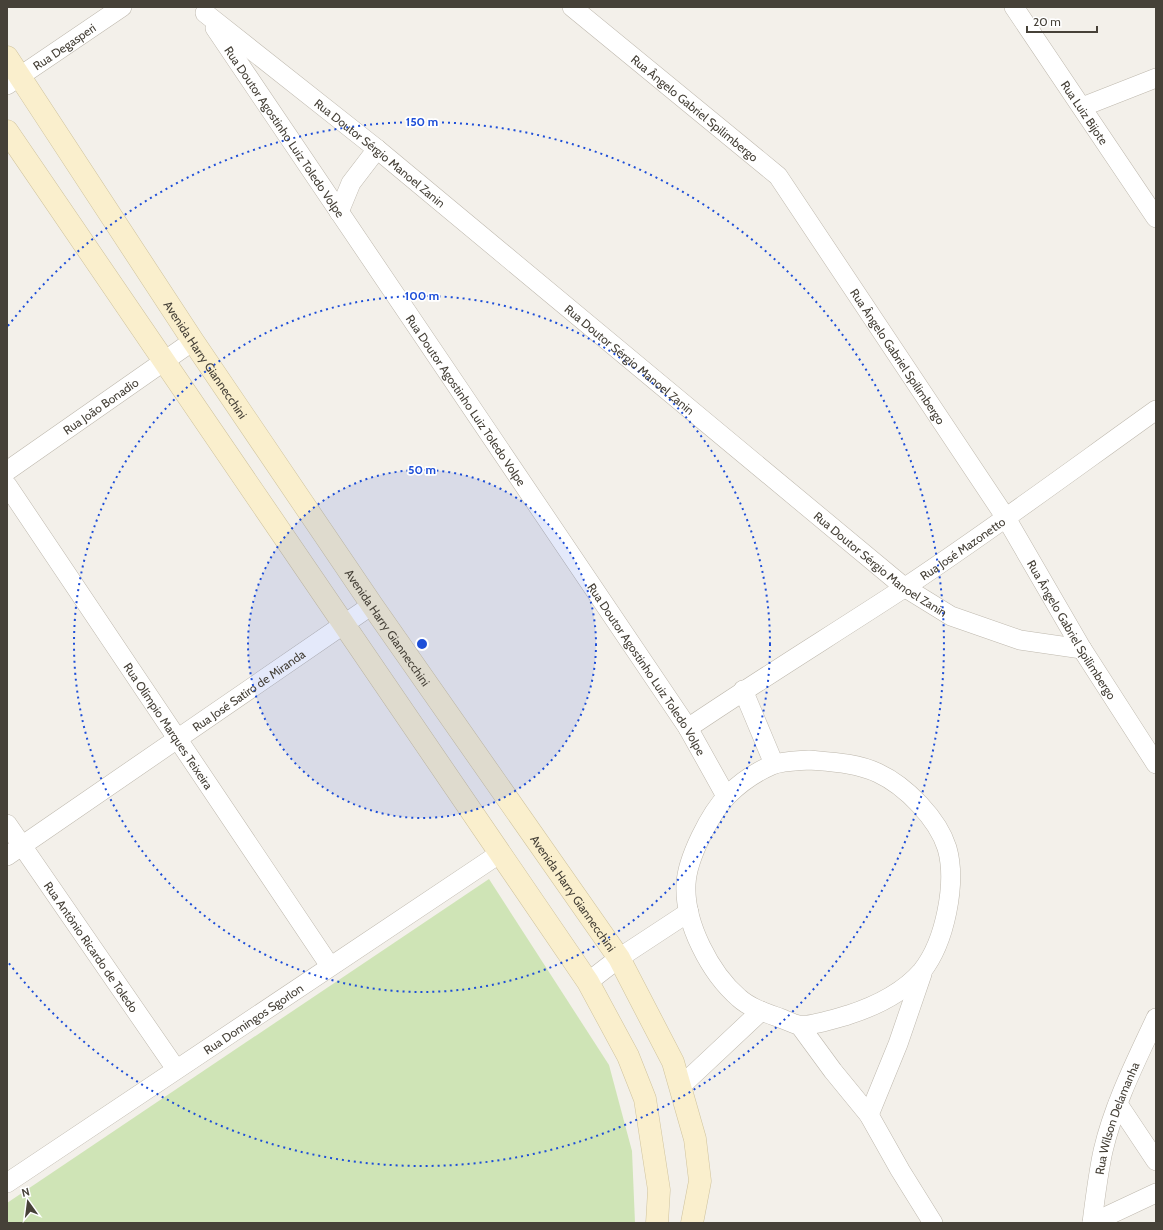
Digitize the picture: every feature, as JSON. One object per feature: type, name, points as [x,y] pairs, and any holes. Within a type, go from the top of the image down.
[{"type":"main road","name":"Avenida Harry Giannecchini","points":[[7,57],[14,81],[193,340],[372,605],[619,958],[673,1062],[695,1139],[700,1182],[692,1223]]},
{"type":"main road","points":[[7,131],[165,360],[499,854],[588,982],[628,1056],[644,1099],[659,1190],[657,1223]]},
{"type":"street","name":"Rua Degasperi","points":[[14,81],[122,7]]},
{"type":"street","name":"Rua Ângelo Gabriel Spilimbergo","points":[[572,7],[778,176],[1006,518],[1082,649],[1156,764]]},
{"type":"street","name":"Rua Luiz Bijote","points":[[1014,7],[1156,218]]},
{"type":"street","name":"Rua Doutor Sérgio Manoel Zanin","points":[[203,10],[377,149],[904,587],[950,616],[1020,640],[1082,649]]},
{"type":"street","name":"Rua Doutor Agostinho Luiz Toledo Volpe","points":[[203,10],[688,728],[726,796]]},
{"type":"street","points":[[1082,107],[1156,78]]},
{"type":"street","points":[[339,212],[351,183],[377,149]]},
{"type":"street","name":"Rua João Bonadio","points":[[7,471],[193,340]]},
{"type":"street","name":"Rua José Mazonetto","points":[[688,728],[743,690],[904,587],[1006,518],[1156,410]]},
{"type":"street","name":"Rua Olímpio Marques Teixeira","points":[[7,485],[330,966]]},
{"type":"street","name":"Rua José Satiro de Miranda","points":[[14,851],[372,605]]},
{"type":"street","points":[[743,690],[774,764]]},
{"type":"street","points":[[869,1115],[898,1044],[923,969],[944,929],[951,887],[947,848],[930,816],[905,791],[879,773],[837,762],[809,760],[774,764],[750,777],[726,796],[704,830],[689,865],[686,885],[689,912],[702,950],[720,979],[740,999],[761,1011],[800,1026],[833,1071],[869,1115],[900,1170],[933,1223]]},
{"type":"street","name":"Rua Antônio Ricardo de Toledo","points":[[7,824],[14,851],[176,1069]]},
{"type":"street","name":"Rua Domingos Sgorlon","points":[[7,1183],[499,854]]},
{"type":"street","points":[[588,982],[619,958],[689,912]]},
{"type":"street","points":[[800,1026],[848,1015],[884,1001],[908,985],[923,969]]},
{"type":"street","points":[[680,1087],[761,1011]]},
{"type":"street","name":"Rua Wilson Delamanha","points":[[1092,1223],[1103,1151],[1123,1088],[1156,1018]]},
{"type":"street","points":[[1118,1104],[1156,1161]]},
{"type":"street","points":[[1092,1223],[1156,1194]]},
{"type":"green space","points":[[489,879],[609,1065],[632,1151],[635,1223],[7,1223],[7,1203]]}]
